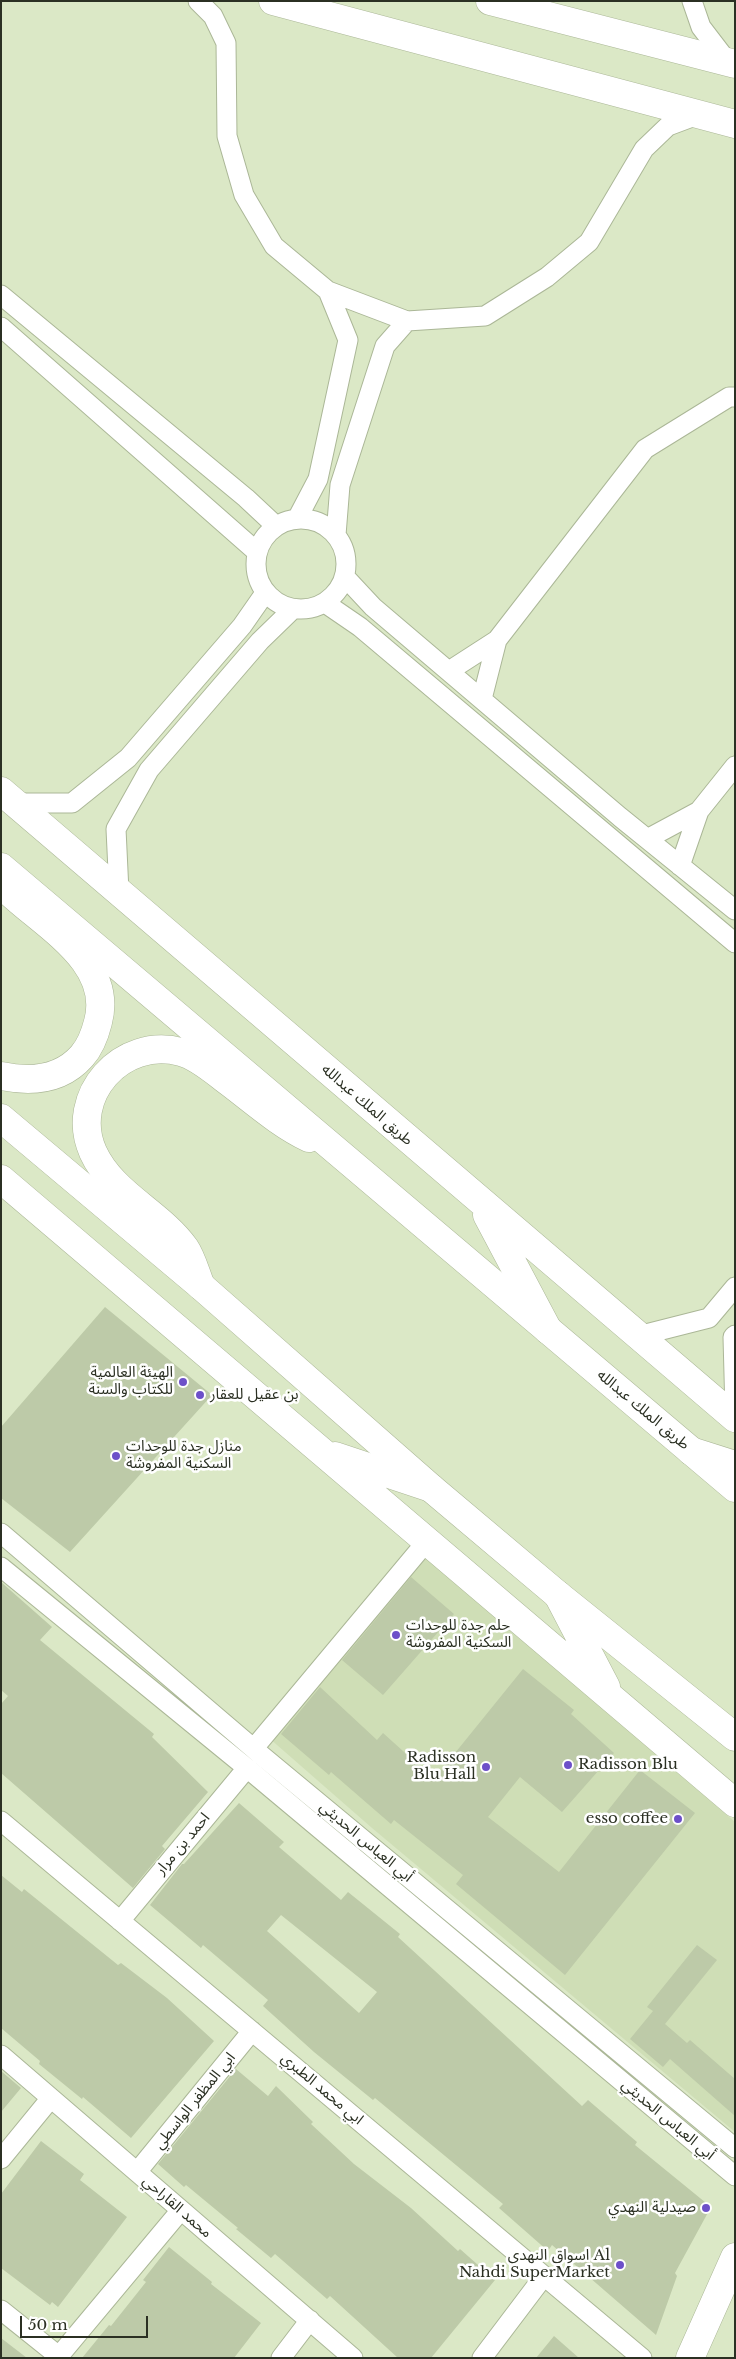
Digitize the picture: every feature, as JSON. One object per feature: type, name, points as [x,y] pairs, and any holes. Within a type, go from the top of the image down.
[{"type":"main road","points":[[273,1],[735,124]]},
{"type":"main road","points":[[490,1],[731,63]]},
{"type":"main road","name":"طريق الملك عبدالله","points":[[8,797],[735,1418]]},
{"type":"main road","name":"طريق الملك عبدالله","points":[[1,867],[735,1488]]},
{"type":"main road","points":[[1,884],[67,942],[91,968],[99,988],[101,1011],[86,1050],[74,1065],[43,1078],[21,1079],[1,1076]]},
{"type":"main road","points":[[200,1286],[185,1248],[162,1224],[130,1199],[94,1153],[87,1128],[87,1106],[112,1067],[132,1055],[157,1049],[182,1052],[210,1067],[292,1130],[336,1150]]},
{"type":"main road","points":[[1,1118],[200,1286],[431,1488],[558,1595],[735,1737]]},
{"type":"main road","points":[[1,1179],[735,1803]]},
{"type":"main road","points":[[480,1202],[549,1331]]},
{"type":"main road","points":[[691,1451],[735,1465]]},
{"type":"main road","points":[[322,1452],[431,1488]]},
{"type":"main road","points":[[558,1595],[613,1700]]},
{"type":"main road","points":[[690,2358],[735,2258]]},
{"type":"street","points":[[198,1],[213,16],[226,43],[226,136],[244,195],[274,246],[328,291],[407,321],[485,316],[547,277],[590,242],[644,149],[668,126],[700,114]]},
{"type":"street","points":[[692,1],[701,27],[731,63]]},
{"type":"street","points":[[297,519],[318,479],[348,340],[328,291]]},
{"type":"street","points":[[1,295],[246,498],[276,526]]},
{"type":"street","points":[[336,535],[318,522],[297,519],[276,526],[268,532],[257,552],[256,573],[265,593],[273,601],[294,609],[310,609],[325,603],[337,591],[345,577],[345,555],[336,535],[340,485],[385,346],[407,321]]},
{"type":"street","points":[[1,327],[257,552]]},
{"type":"street","points":[[449,671],[497,640],[645,448],[729,397],[735,397]]},
{"type":"street","points":[[345,577],[373,607],[680,866],[735,910]]},
{"type":"street","points":[[8,797],[72,803],[128,758],[242,626],[265,593]]},
{"type":"street","points":[[325,603],[360,627],[735,943]]},
{"type":"street","points":[[119,892],[116,829],[149,770],[260,641],[294,609]]},
{"type":"street","points":[[482,699],[497,640]]},
{"type":"street","points":[[680,866],[699,811],[735,766]]},
{"type":"street","points":[[647,838],[699,811]]},
{"type":"street","points":[[638,1336],[708,1318],[735,1287]]},
{"type":"street","points":[[735,1335],[733,1337],[735,1412]]},
{"type":"street","name":"أبي العباس الحديثي","points":[[1,1533],[254,1748],[735,2148]]},
{"type":"street","points":[[254,1748],[427,1541]]},
{"type":"street","name":"أبي العباس الحديثي","points":[[1,1567],[247,1768],[735,2176]]},
{"type":"street","name":"احمد بن مرار","points":[[120,1921],[247,1768]]},
{"type":"street","name":"ابي محمد الطبري","points":[[1,1822],[642,2358]]},
{"type":"street","name":"ابي المظفر الواسطي","points":[[137,2172],[252,2031]]},
{"type":"street","name":"محمد القاراحي","points":[[1,2055],[353,2358]]},
{"type":"street","points":[[1,2159],[51,2098]]},
{"type":"street","points":[[1,2310],[60,2357],[181,2210]]},
{"type":"street","points":[[482,2358],[544,2276]]},
{"type":"street","points":[[281,2358],[310,2320]]},
{"type":"shaded area","points":[[425,1557],[735,1822],[735,2132],[372,1828],[269,1738]]},
{"type":"building","points":[[105,1307],[212,1395],[70,1552],[1,1498],[1,1427]]},
{"type":"building","name":"حلم جدة للوحدات السكنية المفروشة","points":[[411,1577],[454,1614],[383,1695],[342,1660]]},
{"type":"building","points":[[1,1582],[52,1627],[40,1640],[154,1734],[152,1737],[208,1792],[162,1846],[165,1849],[133,1888],[1,1773],[1,1704],[8,1696],[1,1690]]},
{"type":"building","points":[[523,1669],[574,1710],[571,1714],[614,1753],[562,1812],[520,1777],[488,1817],[559,1872],[640,1770],[695,1813],[565,1975],[456,1884],[463,1875],[394,1820],[391,1824],[331,1772],[329,1775],[281,1734],[320,1687],[377,1740],[383,1733],[434,1779]]},
{"type":"building","points":[[239,1803],[284,1842],[279,1847],[341,1900],[348,1892],[400,1934],[398,1937],[582,2106],[588,2100],[637,2142],[635,2145],[711,2207],[675,2273],[677,2276],[656,2335],[552,2245],[548,2251],[499,2208],[503,2204],[375,2098],[373,2100],[314,2052],[263,2006],[268,2000],[203,1945],[201,1948],[150,1905],[182,1864]],"holes":[[[281,1915],[377,1992],[359,2013],[267,1931]]]},
{"type":"building","points":[[1,1875],[22,1892],[24,1889],[118,1965],[121,1963],[167,1998],[214,2041],[131,2138],[83,2097],[82,2099],[39,2064],[40,2061],[1,2028]]},
{"type":"building","points":[[697,1945],[717,1960],[665,2024],[687,2043],[690,2040],[735,2079],[735,2116],[670,2059],[663,2067],[630,2039],[653,2011],[647,2007]]},
{"type":"building","points":[[236,2069],[268,2096],[276,2086],[313,2122],[311,2124],[354,2164],[411,2208],[458,2251],[460,2249],[495,2280],[431,2358],[398,2358],[330,2296],[327,2299],[275,2254],[271,2258],[236,2229],[238,2228],[186,2185],[184,2187],[158,2164]]},
{"type":"building","points":[[1,2071],[21,2088],[1,2112]]},
{"type":"building","points":[[41,2141],[84,2174],[80,2180],[127,2217],[58,2307],[52,2302],[50,2305],[1,2268],[1,2194]]},
{"type":"building","points":[[169,2247],[212,2282],[211,2284],[261,2323],[234,2358],[82,2358],[109,2325],[111,2326],[146,2282],[143,2280]]},
{"type":"building","points":[[554,2336],[579,2358],[536,2358]]},
{"type":"building","points":[[1,2338],[27,2358],[1,2358]]},
{"type":"place","name":"الهيئة العالمية للكتاب والسنة","points":[[183,1382]]},
{"type":"place","name":"بن عقيل للعقار","points":[[200,1395]]},
{"type":"place","name":"منازل جدة للوحدات السكنية المفروشة","points":[[116,1456]]},
{"type":"place","name":"حلم جدة للوحدات السكنية المفروشة","points":[[396,1635]]},
{"type":"place","name":"Radisson Blu","points":[[568,1765]]},
{"type":"place","name":"Radisson Blu Hall","points":[[486,1767]]},
{"type":"place","name":"esso coffee","points":[[678,1819]]},
{"type":"place","name":"صيدلية النهدي","points":[[706,2208]]},
{"type":"place","name":"اسواق النهدي Al Nahdi SuperMarket","points":[[620,2265]]}]
